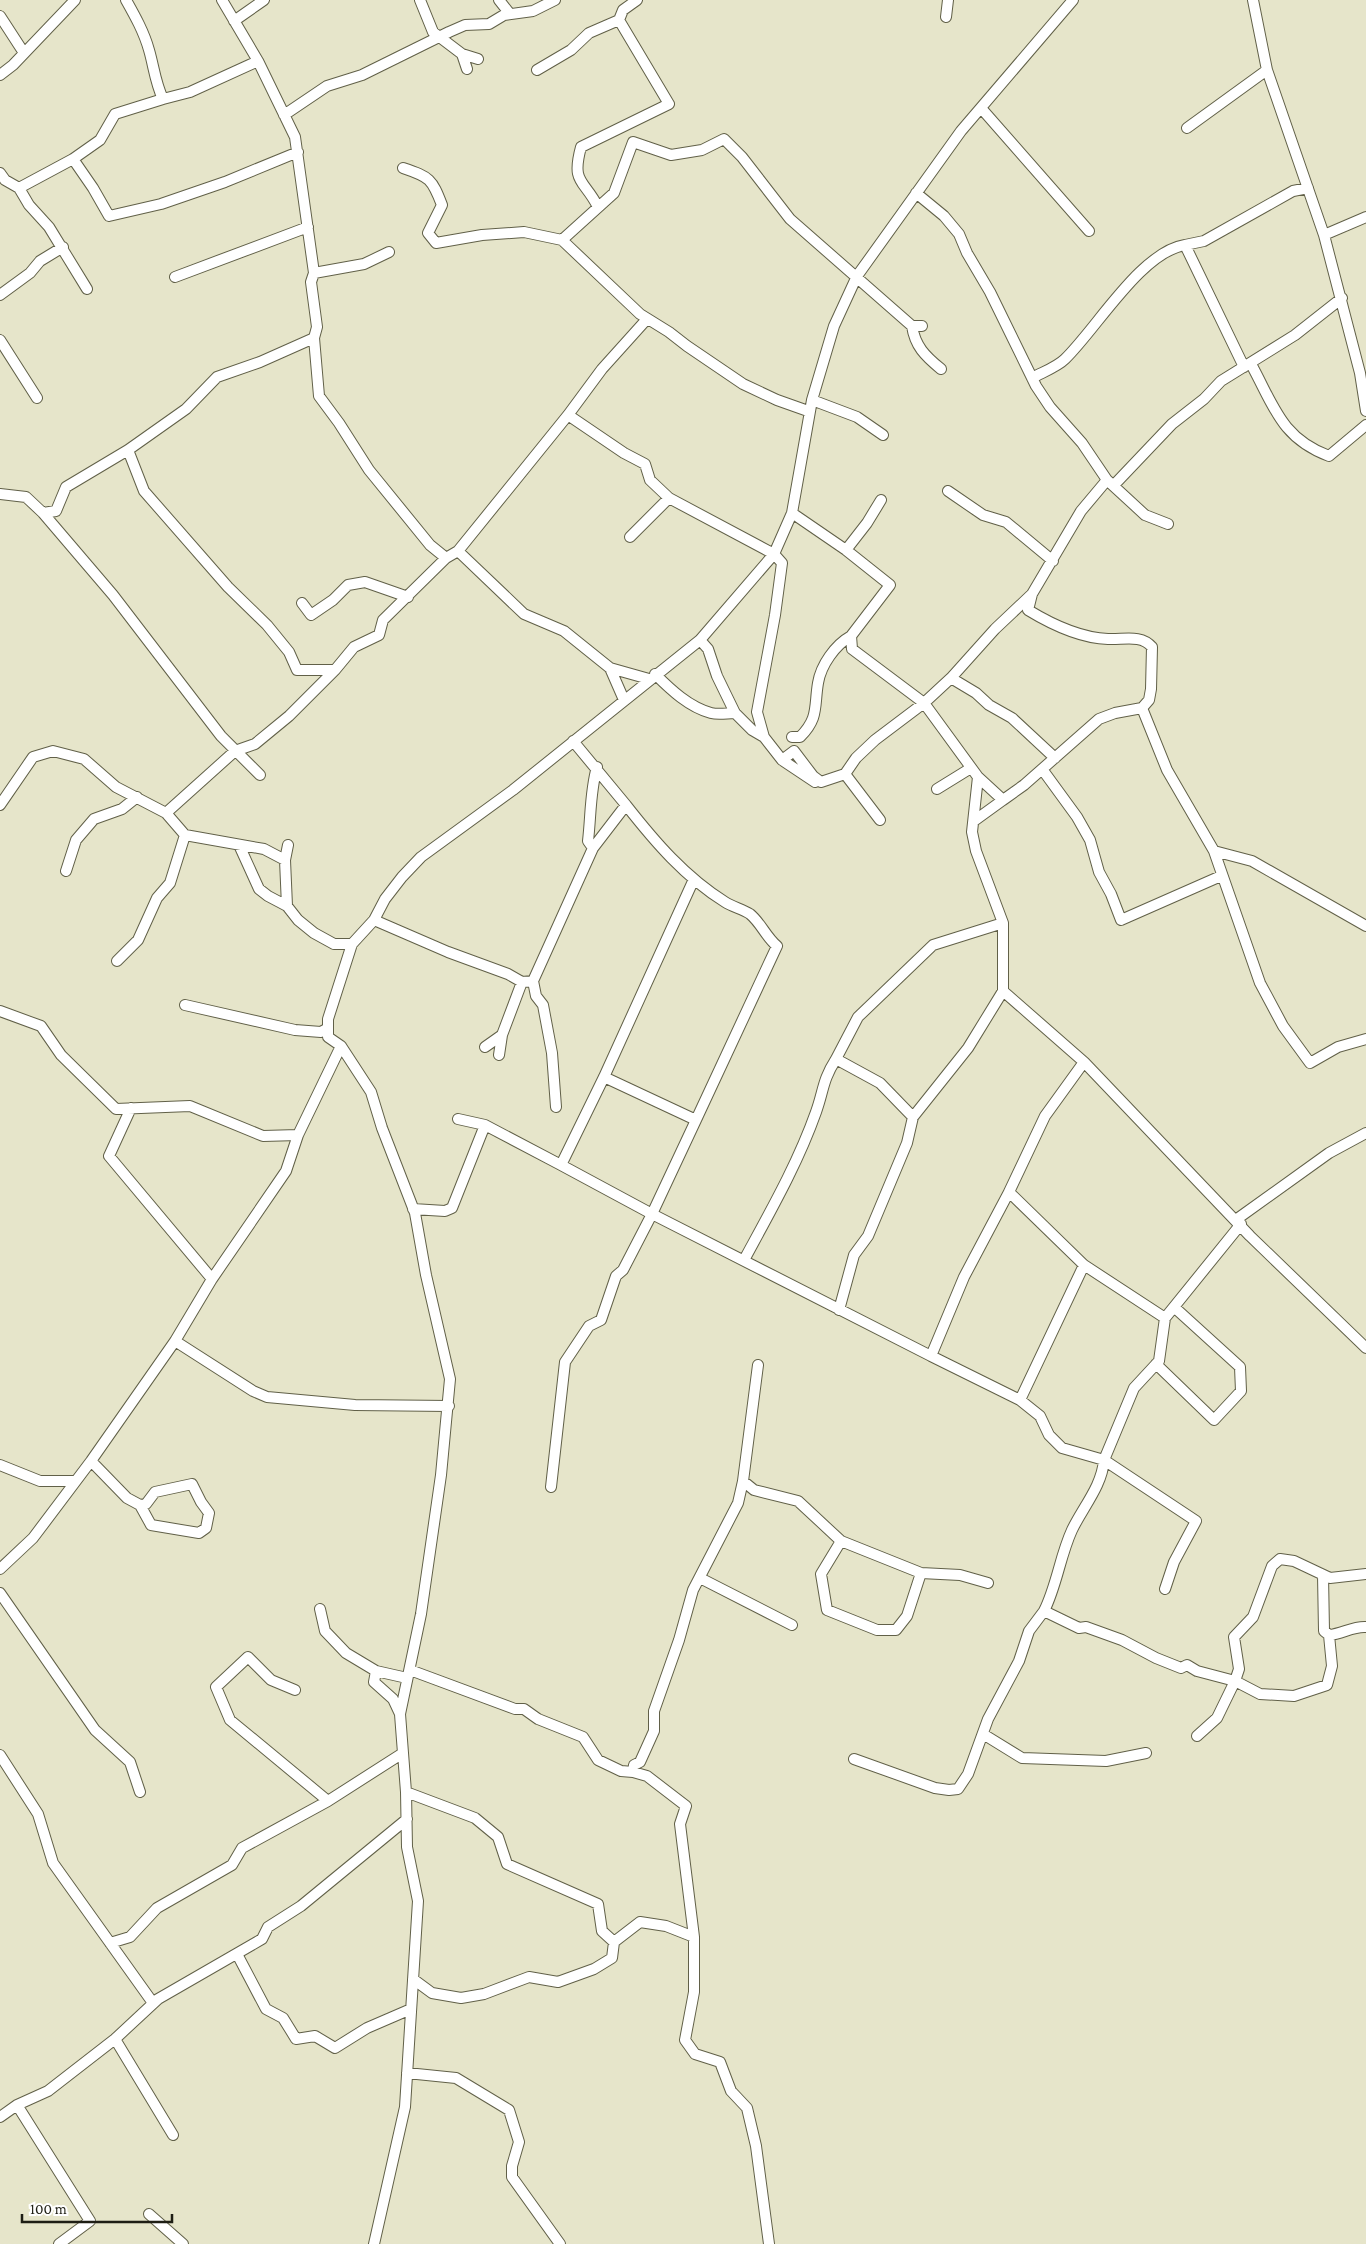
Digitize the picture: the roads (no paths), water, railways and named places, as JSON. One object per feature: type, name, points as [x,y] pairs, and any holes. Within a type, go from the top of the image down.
[{"type":"street","points":[[0,75],[75,0]]},
{"type":"street","points":[[126,0],[138,21],[149,50],[155,82],[163,99]]},
{"type":"street","points":[[222,0],[258,61],[295,137],[314,273],[311,282],[317,328],[314,338],[320,396],[340,423],[369,470],[430,545],[446,558]]},
{"type":"street","points":[[234,22],[264,0]]},
{"type":"street","points":[[420,0],[433,32],[462,54],[478,59]]},
{"type":"street","points":[[499,0],[510,14]]},
{"type":"street","points":[[284,115],[328,86],[362,75],[465,25],[490,24],[510,14],[533,11],[555,0]]},
{"type":"street","points":[[537,70],[571,50],[589,32],[619,20],[623,10],[637,0]]},
{"type":"street","points":[[946,17],[948,0]]},
{"type":"street","points":[[374,2244],[405,2107],[418,1901],[407,1847],[406,1792],[400,1714],[421,1614],[449,1406],[450,1379],[413,1209],[382,1128],[372,1092],[342,1046],[328,1037],[328,1019],[352,944],[374,920],[385,899],[402,877],[421,857],[513,790],[652,676],[700,640],[774,554],[792,513],[808,411],[834,326],[857,276],[961,131],[1072,0]]},
{"type":"street","points":[[1253,0],[1267,70],[1324,235],[1333,274],[1342,298],[1363,372],[1366,411]]},
{"type":"street","points":[[0,16],[24,53]]},
{"type":"street","points":[[598,207],[593,196],[578,177],[577,163],[581,147],[669,104],[619,20]]},
{"type":"street","points":[[462,54],[467,69]]},
{"type":"street","points":[[19,188],[73,159],[100,140],[115,114],[190,92],[258,61]]},
{"type":"street","points":[[1188,128],[1267,70]]},
{"type":"street","points":[[981,108],[1089,231]]},
{"type":"street","points":[[562,240],[614,193],[633,142],[671,155],[702,150],[724,139],[742,157],[790,220],[917,326],[914,341],[925,356],[941,369]]},
{"type":"street","points":[[73,159],[94,188],[109,216],[176,200],[298,152]]},
{"type":"street","points":[[403,168],[426,176],[434,183],[442,205],[428,233],[436,243],[482,235],[524,232],[562,240],[647,319],[669,332],[743,384],[777,400],[808,411]]},
{"type":"street","points":[[0,173],[5,180],[19,188],[29,205],[49,227],[87,289]]},
{"type":"street","points":[[1032,378],[1064,360],[1139,273],[1174,246],[1204,241],[1293,191],[1308,188]]},
{"type":"street","points":[[916,193],[944,216],[959,234],[1032,378],[1050,407],[1082,443],[1111,483],[1146,515],[1168,524]]},
{"type":"street","points":[[1324,235],[1366,217]]},
{"type":"street","points":[[175,278],[308,227]]},
{"type":"street","points":[[1185,245],[1248,366],[1291,434],[1314,451],[1328,456],[1366,425]]},
{"type":"street","points":[[0,295],[30,273],[40,261],[63,247]]},
{"type":"street","points":[[314,273],[364,264],[389,252]]},
{"type":"street","points":[[700,640],[708,650],[717,676],[735,713],[752,730],[764,737],[782,760],[794,751],[813,776],[821,782],[845,774],[862,752],[924,703],[951,678],[995,629],[1032,594],[1081,511],[1172,424],[1204,398],[1221,381],[1248,366],[1295,335],[1342,298]]},
{"type":"street","points":[[166,813],[235,751],[255,744],[289,716],[335,670],[354,647],[379,635],[383,620],[446,558],[458,551],[568,415],[602,369],[647,319]]},
{"type":"street","points":[[43,514],[56,511],[66,487],[128,450],[186,409],[217,377],[260,362],[314,338]]},
{"type":"street","points":[[0,340],[36,398]]},
{"type":"street","points":[[812,400],[857,417],[883,435]]},
{"type":"street","points":[[568,415],[624,453],[645,464],[650,480],[669,498],[774,554],[782,564],[780,586],[757,712],[764,737]]},
{"type":"street","points":[[128,450],[144,491],[228,587],[268,625],[289,652],[297,670],[335,670]]},
{"type":"street","points":[[948,492],[982,515],[1006,522],[1053,561]]},
{"type":"street","points":[[0,495],[17,494],[26,497],[43,514],[113,595],[190,698],[235,751],[260,776]]},
{"type":"street","points":[[630,538],[669,498]]},
{"type":"street","points":[[846,550],[867,523],[881,500]]},
{"type":"street","points":[[792,513],[846,550],[890,585],[851,636],[839,644],[821,672],[812,722],[800,737],[792,737]]},
{"type":"street","points":[[458,551],[524,614],[564,631],[610,668],[624,700]]},
{"type":"street","points":[[302,603],[311,615],[333,600],[348,585],[365,582],[408,597]]},
{"type":"street","points":[[974,821],[1042,769],[1099,719],[1129,709],[1142,708],[1149,700],[1152,647],[1147,640],[1138,638],[1106,639],[1048,623],[1028,610],[1032,594]]},
{"type":"street","points":[[851,636],[852,649],[924,703],[978,777],[1003,800]]},
{"type":"street","points":[[610,668],[652,676],[673,692],[699,708],[712,713],[735,713]]},
{"type":"street","points":[[951,678],[976,693],[988,705],[1012,718],[1055,758]]},
{"type":"street","points":[[1142,708],[1167,770],[1214,851],[1239,918],[1260,983],[1282,1026],[1310,1063],[1338,1048],[1366,1039]]},
{"type":"street","points":[[551,1487],[565,1362],[589,1326],[601,1320],[616,1276],[623,1270],[652,1214],[777,946],[768,940],[751,915],[727,903],[694,879],[657,844],[597,767],[573,741]]},
{"type":"street","points":[[0,805],[33,757],[53,751],[84,759],[116,787],[166,813],[185,835],[264,849],[285,860]]},
{"type":"street","points":[[593,848],[588,840],[592,810],[591,789],[597,767]]},
{"type":"street","points":[[937,789],[971,768]]},
{"type":"street","points":[[1042,769],[1077,817],[1090,840],[1099,872],[1111,894],[1121,920],[1222,876]]},
{"type":"street","points":[[845,774],[880,820]]},
{"type":"street","points":[[839,1310],[854,1255],[868,1236],[907,1143],[913,1117],[968,1048],[1003,991],[1003,923],[976,851],[972,832],[978,777]]},
{"type":"street","points":[[66,871],[76,840],[94,819],[122,809],[137,797]]},
{"type":"street","points":[[556,1107],[551,1045],[543,1005],[536,996],[533,980],[593,848],[626,805]]},
{"type":"street","points":[[117,962],[138,940],[158,898],[170,883],[185,835]]},
{"type":"street","points":[[239,845],[259,889],[286,906],[298,920],[314,933],[334,944],[352,944]]},
{"type":"street","points":[[286,906],[285,860],[288,845]]},
{"type":"street","points":[[1214,851],[1252,861],[1366,926]]},
{"type":"street","points":[[561,1165],[604,1078],[694,879]]},
{"type":"street","points":[[374,920],[448,952],[508,974],[522,982],[533,980]]},
{"type":"street","points":[[744,1260],[779,1195],[817,1111],[825,1076],[858,1017],[933,945],[1003,923]]},
{"type":"street","points":[[499,1055],[502,1035],[522,982]]},
{"type":"street","points":[[1003,991],[1084,1062],[1174,1157],[1366,1348]]},
{"type":"street","points":[[185,1005],[245,1013],[295,1030],[321,1032],[328,1028]]},
{"type":"street","points":[[0,1011],[42,1026],[61,1055],[116,1109],[190,1106],[263,1136],[298,1135]]},
{"type":"street","points":[[485,1047],[502,1035]]},
{"type":"street","points":[[0,1570],[34,1538],[92,1461],[175,1340],[212,1279],[286,1171],[298,1135],[342,1046]]},
{"type":"street","points":[[836,1059],[880,1083],[913,1117]]},
{"type":"street","points":[[931,1356],[964,1277],[1009,1192],[1045,1116],[1084,1062]]},
{"type":"street","points":[[604,1078],[696,1120]]},
{"type":"street","points":[[131,1108],[110,1149],[109,1156],[212,1279]]},
{"type":"street","points":[[458,1118],[485,1126],[839,1310],[1020,1400],[1040,1416],[1050,1435],[1062,1448],[1104,1460],[1196,1521],[1174,1562],[1165,1588]]},
{"type":"street","points":[[413,1209],[445,1211],[452,1208],[485,1126]]},
{"type":"street","points":[[854,1759],[935,1788],[958,1789],[968,1774],[988,1719],[1012,1678],[1029,1631],[1044,1611],[1055,1587],[1072,1531],[1103,1472],[1104,1460],[1134,1388],[1159,1361],[1165,1318],[1239,1222],[1329,1153],[1366,1133]]},
{"type":"street","points":[[1009,1192],[1084,1265],[1120,1291],[1165,1318]]},
{"type":"street","points":[[1020,1400],[1084,1265]]},
{"type":"street","points":[[1156,1364],[1214,1420],[1241,1391],[1240,1367],[1174,1307]]},
{"type":"street","points":[[175,1340],[253,1392],[267,1397],[355,1405],[449,1406]]},
{"type":"street","points":[[633,1772],[634,1765],[640,1762],[654,1731],[654,1711],[679,1640],[693,1590],[738,1503],[743,1481],[758,1365]]},
{"type":"street","points":[[92,1461],[127,1498],[140,1505],[151,1526],[199,1532],[206,1528],[209,1512],[200,1502],[192,1484],[155,1492],[146,1504],[140,1505]]},
{"type":"street","points":[[0,1465],[40,1481],[76,1481]]},
{"type":"street","points":[[743,1481],[762,1493],[798,1501],[841,1541],[920,1573],[960,1576],[988,1583]]},
{"type":"street","points":[[841,1541],[821,1574],[827,1610],[877,1630],[896,1630],[907,1616],[920,1573]]},
{"type":"street","points":[[1197,1736],[1217,1718],[1235,1681],[1239,1669],[1234,1637],[1253,1617],[1272,1566],[1280,1559],[1294,1561],[1330,1578],[1366,1574]]},
{"type":"street","points":[[1324,1575],[1324,1631],[1329,1635],[1340,1634],[1358,1626],[1366,1627]]},
{"type":"street","points":[[700,1578],[792,1624]]},
{"type":"street","points":[[0,1593],[95,1730],[130,1762],[140,1792]]},
{"type":"street","points":[[320,1609],[325,1631],[346,1653],[376,1671],[408,1674],[515,1709],[524,1709],[538,1719],[583,1737],[598,1760],[621,1771],[647,1776],[686,1806],[680,1824],[694,1936],[694,1992],[685,2040],[695,2054],[720,2062],[731,2091],[747,2108],[756,2146],[769,2244]]},
{"type":"street","points":[[1044,1611],[1079,1628],[1086,1627],[1122,1640],[1156,1658],[1181,1668],[1187,1665],[1197,1671],[1235,1681],[1260,1694],[1294,1696],[1327,1685],[1332,1666],[1329,1635]]},
{"type":"street","points":[[295,1690],[270,1680],[248,1657],[216,1687],[230,1720],[328,1801]]},
{"type":"street","points":[[376,1671],[374,1682],[393,1700],[400,1714]]},
{"type":"street","points":[[983,1734],[1022,1758],[1106,1761],[1146,1753]]},
{"type":"street","points":[[110,1942],[130,1937],[157,1908],[232,1865],[242,1848],[328,1801],[403,1753]]},
{"type":"street","points":[[0,1755],[38,1814],[53,1863],[153,2004]]},
{"type":"street","points":[[406,1792],[475,1818],[498,1837],[507,1864],[598,1904],[602,1931],[614,1942]]},
{"type":"street","points":[[0,2103],[3,2115],[17,2105],[48,2091],[115,2039],[153,2004],[262,1939],[268,1927],[301,1906],[407,1819]]},
{"type":"street","points":[[413,1979],[432,1993],[461,1998],[484,1994],[529,1977],[558,1982],[594,1969],[612,1958],[614,1942],[640,1922],[666,1926],[694,1936]]},
{"type":"street","points":[[237,1954],[266,2009],[284,2018],[296,2039],[315,2036],[335,2048],[367,2028],[411,2009]]},
{"type":"street","points":[[115,2039],[173,2134]]},
{"type":"street","points":[[407,2073],[456,2078],[509,2110],[519,2142],[512,2166],[512,2177],[560,2244]]},
{"type":"street","points":[[17,2105],[90,2222],[59,2244]]},
{"type":"street","points":[[149,2214],[183,2244]]}]
